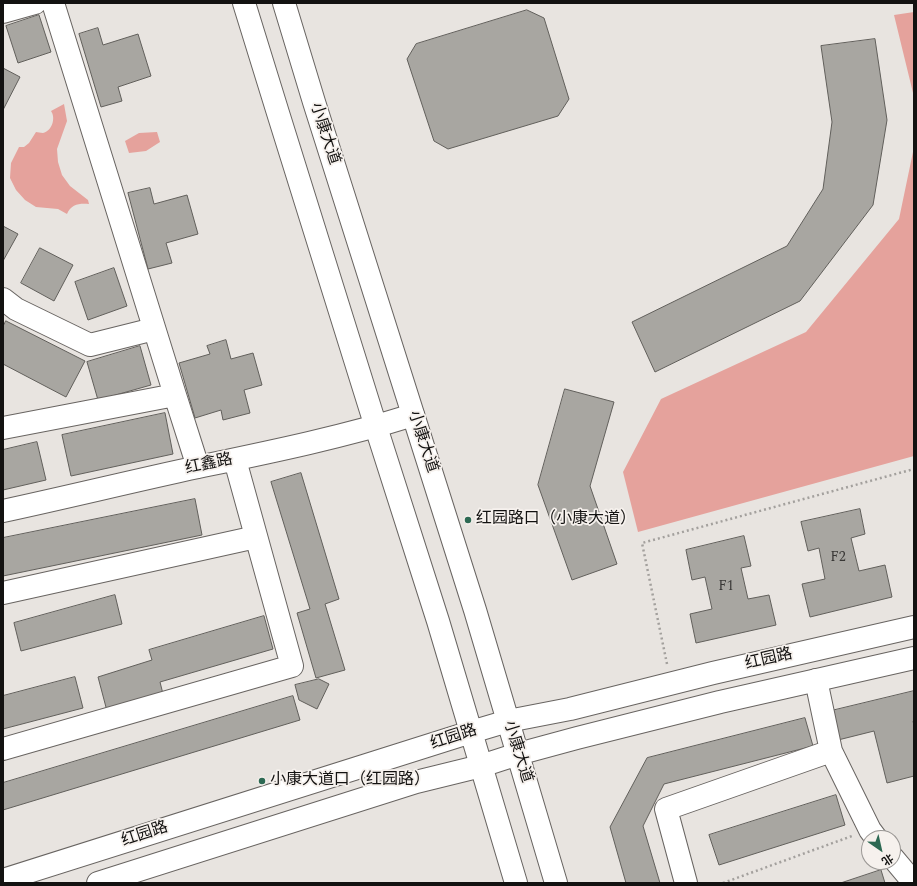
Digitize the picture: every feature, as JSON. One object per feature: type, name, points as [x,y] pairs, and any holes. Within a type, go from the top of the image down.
[{"type":"main road","points":[[3,12],[35,3]]},
{"type":"main road","points":[[53,3],[198,467]]},
{"type":"main road","points":[[244,3],[438,621],[516,883]]},
{"type":"main road","name":"小康大道","points":[[284,3],[475,610],[556,883]]},
{"type":"main road","points":[[3,299],[16,309],[90,345],[154,329]]},
{"type":"main road","points":[[3,428],[175,395]]},
{"type":"main road","name":"红鑫路","points":[[3,511],[376,427],[413,415]]},
{"type":"main road","points":[[3,749],[292,666],[234,460]]},
{"type":"main road","points":[[3,593],[256,537]]},
{"type":"main road","name":"红园路","points":[[3,880],[508,721],[570,709],[713,673],[914,627]]},
{"type":"main road","name":"红园路","points":[[98,883],[416,782],[481,766],[577,738],[705,706],[914,658]]},
{"type":"main road","points":[[816,680],[831,751],[871,830]]},
{"type":"main road","points":[[686,883],[666,809],[831,751]]},
{"type":"main road","points":[[901,868],[914,883]]},
{"type":"path","points":[[672,683],[642,543],[914,469]]},
{"type":"path","points":[[723,883],[861,838]]},
{"type":"shaded area","points":[[914,12],[914,97],[894,15]]},
{"type":"shaded area","points":[[64,104],[67,121],[57,149],[58,162],[62,175],[70,186],[88,200],[89,204],[73,206],[67,214],[58,209],[36,207],[25,200],[16,190],[10,178],[11,163],[19,147],[24,147],[29,143],[36,132],[43,133],[49,130],[53,121],[51,111]]},
{"type":"shaded area","points":[[157,132],[160,142],[146,151],[129,153],[125,141],[139,133]]},
{"type":"shaded area","points":[[914,147],[914,456],[638,532],[623,472],[661,399],[806,332],[899,219]]},
{"type":"building","points":[[527,10],[544,18],[569,99],[558,116],[448,149],[434,141],[407,59],[416,44]]},
{"type":"building","points":[[39,15],[51,52],[18,63],[6,26]]},
{"type":"building","points":[[98,28],[103,45],[138,34],[151,76],[118,87],[122,101],[101,107],[79,34]]},
{"type":"building","points":[[875,39],[887,120],[873,205],[800,301],[655,372],[632,322],[787,246],[823,189],[832,122],[821,46]]},
{"type":"building","points":[[3,68],[20,77],[3,110]]},
{"type":"building","points":[[150,188],[154,204],[187,195],[198,234],[166,243],[172,263],[148,269],[128,193]]},
{"type":"building","points":[[3,226],[18,234],[3,261]]},
{"type":"building","points":[[40,248],[73,265],[54,301],[21,283]]},
{"type":"building","points":[[114,268],[127,306],[88,320],[75,282]]},
{"type":"building","points":[[6,321],[85,361],[66,397],[3,364],[3,327]]},
{"type":"building","points":[[226,340],[231,359],[253,353],[262,385],[244,390],[250,413],[223,420],[221,410],[195,418],[179,363],[210,354],[207,346]]},
{"type":"building","points":[[140,346],[151,385],[98,400],[87,362]]},
{"type":"building","points":[[565,389],[614,402],[590,486],[617,564],[572,580],[538,485]]},
{"type":"building","points":[[165,413],[173,454],[71,476],[62,435]]},
{"type":"building","points":[[37,442],[46,480],[3,490],[3,450]]},
{"type":"building","points":[[301,473],[339,599],[325,604],[345,670],[316,678],[297,613],[310,609],[271,482]]},
{"type":"building","points":[[195,499],[202,535],[3,576],[3,538]]},
{"type":"building","points":[[860,509],[865,534],[851,538],[859,571],[885,565],[892,597],[810,617],[802,584],[825,579],[819,548],[808,551],[801,522]]},
{"type":"building","points":[[744,536],[751,566],[741,568],[748,599],[769,595],[776,625],[696,643],[690,614],[712,609],[705,577],[692,580],[686,550]]},
{"type":"building","points":[[115,595],[122,624],[21,651],[14,623]]},
{"type":"building","points":[[264,616],[273,649],[160,682],[163,694],[107,711],[98,677],[152,660],[149,650]]},
{"type":"building","points":[[75,677],[83,708],[3,729],[3,696]]},
{"type":"building","points":[[319,679],[329,684],[317,709],[299,700],[295,685]]},
{"type":"building","points":[[914,691],[914,776],[887,783],[874,731],[838,740],[831,711]]},
{"type":"building","points":[[293,696],[300,720],[3,810],[3,783]]},
{"type":"building","points":[[805,718],[813,746],[664,784],[643,826],[660,883],[626,883],[610,827],[647,758]]},
{"type":"building","points":[[836,795],[845,825],[719,865],[709,835]]},
{"type":"building","points":[[881,870],[885,883],[841,883]]},
{"type":"place","name":"红园路口（小康大道）","points":[[468,520]]},
{"type":"place","name":"小康大道口（红园路）","points":[[262,781]]}]
